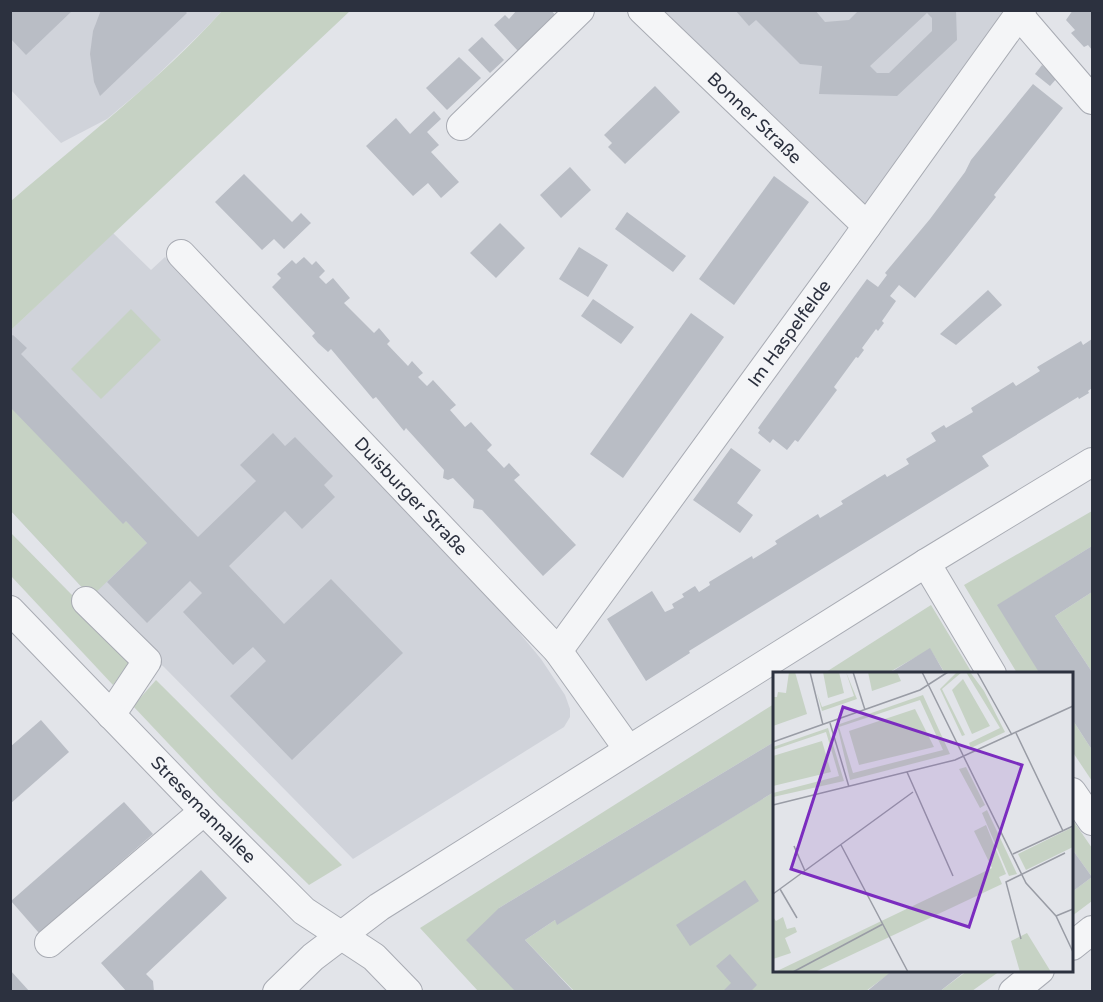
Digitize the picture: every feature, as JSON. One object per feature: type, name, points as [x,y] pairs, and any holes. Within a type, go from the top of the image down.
[{"type":"street","points":[[461,126],[580,10]]},
{"type":"street","name":"Bonner Straße","points":[[642,10],[867,226]]},
{"type":"street","name":"Im Haspelfelde","points":[[558,651],[1020,13],[1092,100]]},
{"type":"street","name":"Duisburger Straße","points":[[181,254],[558,651],[628,749]]},
{"type":"street","points":[[277,992],[313,957],[379,907],[926,563],[1092,462]]},
{"type":"street","points":[[926,563],[991,672]]},
{"type":"street","points":[[86,601],[147,661],[111,715]]},
{"type":"street","name":"Stresemannallee","points":[[10,610],[304,911],[374,957],[408,992]]},
{"type":"street","points":[[1073,795],[1092,822]]},
{"type":"street","points":[[49,943],[204,811]]},
{"type":"street","points":[[1073,944],[1092,930]]},
{"type":"street","points":[[1013,992],[1038,972]]},
{"type":"shaded area","points":[[11,11],[222,11],[145,87],[107,119],[61,143],[11,90]]},
{"type":"shaded area","points":[[642,11],[1022,11],[867,226]]},
{"type":"shaded area","points":[[113,233],[151,270],[165,257],[503,613],[541,659],[565,695],[570,717],[564,727],[353,859],[164,667],[129,638],[11,511],[11,330]]},
{"type":"green space","points":[[222,11],[350,11],[11,330],[11,201],[147,86]]},
{"type":"green space","points":[[131,309],[161,340],[101,399],[71,369]]},
{"type":"green space","points":[[11,407],[123,523],[126,521],[147,543],[91,597],[11,511]]},
{"type":"green space","points":[[1092,511],[1092,546],[998,605],[1039,672],[1016,672],[964,585]]},
{"type":"green space","points":[[10,532],[133,657],[113,685],[11,576]]},
{"type":"green space","points":[[1092,592],[1092,672],[1055,616]]},
{"type":"green space","points":[[931,605],[971,672],[944,672],[930,649],[890,672],[826,672]]},
{"type":"green space","points":[[156,680],[342,865],[309,885],[218,796],[133,706]]},
{"type":"green space","points":[[773,705],[773,743],[499,908],[516,991],[478,991],[420,928]]},
{"type":"green space","points":[[1073,721],[1092,750],[1092,781],[1073,752]]},
{"type":"green space","points":[[773,793],[773,972],[892,972],[866,991],[574,991],[525,940],[555,920],[558,924]]},
{"type":"green space","points":[[1073,820],[1092,848],[1092,877],[1073,850]]},
{"type":"green space","points":[[1092,877],[1092,901],[1073,915],[1073,891]]},
{"type":"green space","points":[[966,972],[999,972],[972,991],[939,992]]},
{"type":"building","points":[[10,10],[73,10],[26,55],[10,38]]},
{"type":"building","points":[[101,10],[184,10],[187,13],[100,96],[94,82],[90,54],[93,31]]},
{"type":"building","points":[[517,10],[551,10],[556,16],[518,51],[494,25],[505,15],[509,19]]},
{"type":"building","points":[[735,10],[815,10],[825,22],[849,20],[859,10],[956,10],[957,40],[897,96],[819,94],[822,66],[800,64],[756,20],[749,26]],"holes":[[[927,13],[932,18],[932,31],[889,73],[877,73],[870,66]]]},
{"type":"building","points":[[1073,10],[1092,10],[1092,50],[1088,45],[1084,47],[1071,33],[1075,30],[1066,20]]},
{"type":"building","points":[[482,37],[504,60],[490,73],[468,50]]},
{"type":"building","points":[[459,57],[481,78],[447,110],[426,88]]},
{"type":"building","points":[[1042,65],[1057,78],[1050,86],[1035,74]]},
{"type":"building","points":[[1033,84],[1063,108],[994,195],[996,197],[915,298],[899,285],[890,296],[896,301],[882,321],[884,323],[878,331],[876,329],[862,348],[864,350],[858,358],[856,357],[834,387],[837,390],[798,442],[795,440],[787,450],[773,439],[770,443],[758,433],[760,430],[758,428],[867,279],[878,287],[887,275],[885,273],[930,219],[965,172],[971,160]]},
{"type":"building","points":[[655,86],[680,112],[625,164],[608,147],[612,143],[604,135]]},
{"type":"building","points":[[434,111],[441,119],[427,132],[439,145],[431,152],[459,182],[441,198],[428,183],[413,196],[366,146],[396,118],[410,134]]},
{"type":"building","points":[[570,167],[591,190],[561,218],[540,195]]},
{"type":"building","points":[[244,174],[292,222],[301,213],[311,223],[284,249],[274,239],[262,250],[215,202]]},
{"type":"building","points":[[774,176],[809,202],[734,305],[699,279]]},
{"type":"building","points":[[627,212],[686,256],[673,272],[615,229]]},
{"type":"building","points":[[500,223],[525,248],[496,278],[470,253]]},
{"type":"building","points":[[579,247],[608,265],[588,297],[559,279]]},
{"type":"building","points":[[304,257],[312,265],[316,261],[325,271],[319,277],[326,284],[333,278],[350,298],[344,303],[374,333],[379,328],[390,341],[387,344],[408,366],[412,361],[423,373],[418,377],[427,386],[433,380],[456,405],[450,410],[465,427],[471,422],[492,445],[487,450],[504,468],[509,463],[520,475],[514,480],[576,545],[543,576],[482,510],[473,508],[474,500],[453,478],[448,480],[443,478],[444,470],[406,428],[404,431],[376,397],[373,399],[331,349],[328,352],[318,343],[312,336],[315,333],[272,287],[281,278],[277,274],[292,260],[296,264]]},
{"type":"building","points":[[988,290],[1002,305],[956,345],[940,334]]},
{"type":"building","points":[[593,299],[634,327],[621,344],[581,316]]},
{"type":"building","points":[[691,313],[724,337],[623,478],[590,454]]},
{"type":"building","points":[[13,335],[27,348],[21,354],[198,537],[256,481],[240,465],[273,433],[285,446],[295,437],[333,476],[324,485],[335,497],[302,529],[285,511],[229,566],[284,624],[331,579],[403,653],[292,760],[230,696],[266,661],[253,647],[233,665],[183,612],[202,593],[190,581],[147,623],[107,582],[147,543],[126,521],[123,524],[10,407],[10,337]]},
{"type":"building","points":[[1092,339],[1092,388],[1088,391],[1089,393],[1079,399],[1078,397],[982,456],[989,466],[689,651],[690,653],[646,681],[607,619],[652,591],[665,612],[674,608],[672,604],[684,597],[682,594],[695,586],[699,592],[710,585],[709,582],[752,556],[753,559],[777,544],[775,541],[818,514],[820,518],[843,504],[841,501],[885,474],[887,477],[909,464],[906,459],[936,441],[931,433],[944,425],[946,428],[973,412],[971,408],[1013,382],[1016,386],[1040,371],[1037,367],[1081,341],[1083,345]]},
{"type":"building","points":[[731,448],[761,470],[737,503],[753,515],[740,533],[693,500]]},
{"type":"building","points":[[1092,546],[1092,592],[1055,616],[1092,672],[1092,750],[1073,721],[1073,672],[1039,672],[997,605]]},
{"type":"building","points":[[930,648],[944,672],[891,672]]},
{"type":"building","points":[[41,720],[69,752],[10,804],[10,747]]},
{"type":"building","points":[[773,743],[773,793],[557,925],[555,920],[525,940],[574,992],[516,992],[466,940],[499,908]]},
{"type":"building","points":[[124,802],[153,834],[39,933],[11,901]]},
{"type":"building","points":[[1073,850],[1092,877],[1073,891]]},
{"type":"building","points":[[201,870],[227,898],[146,974],[153,981],[154,992],[127,992],[101,963]]},
{"type":"building","points":[[745,880],[759,901],[690,946],[676,925]]},
{"type":"building","points":[[730,954],[757,985],[750,992],[722,992],[731,983],[716,966]]},
{"type":"building","points":[[10,970],[30,992],[10,992]]},
{"type":"building","points":[[891,972],[964,972],[939,992],[866,992]]}]
